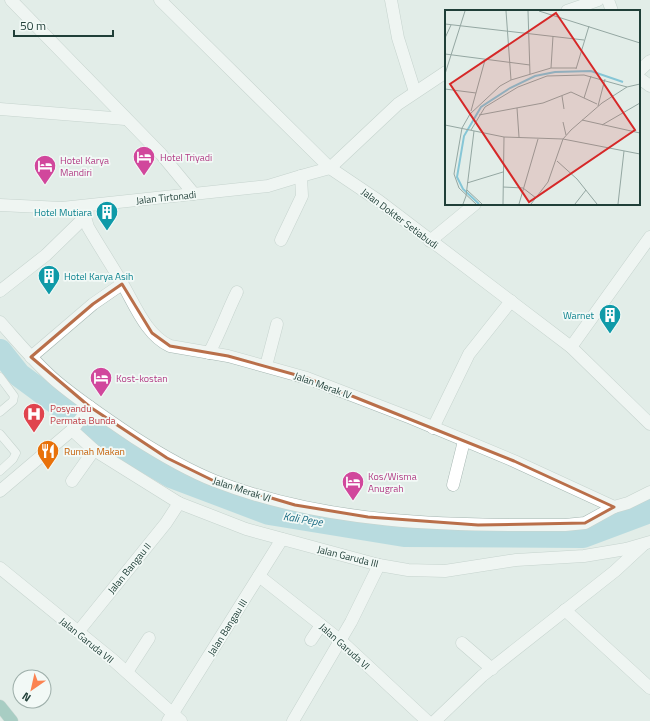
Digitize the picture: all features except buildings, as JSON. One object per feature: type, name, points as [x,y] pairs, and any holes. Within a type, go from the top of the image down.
[{"type":"main road","points":[[0,706],[12,721]]},
{"type":"street","points":[[11,0],[125,119],[161,154],[194,194]]},
{"type":"street","name":"Jalan Dokter Setiabudi","points":[[160,0],[330,168],[379,202],[571,347],[650,424]]},
{"type":"street","points":[[392,0],[398,38],[415,92]]},
{"type":"street","points":[[570,10],[598,0]]},
{"type":"street","points":[[608,0],[612,10]]},
{"type":"street","points":[[640,70],[650,61]]},
{"type":"street","points":[[330,168],[398,104],[445,73]]},
{"type":"street","points":[[640,79],[650,86]]},
{"type":"street","points":[[0,109],[125,119]]},
{"type":"street","name":"Jalan Tirtonadi","points":[[0,205],[62,208],[85,212],[194,194],[268,186],[330,168]]},
{"type":"street","points":[[281,240],[302,196],[302,176]]},
{"type":"street","points":[[430,241],[474,205]]},
{"type":"street","points":[[0,291],[46,255],[85,212]]},
{"type":"street","name":"Jalan Merak IV","points":[[85,212],[88,227],[143,320],[152,333],[161,342],[170,346],[266,366],[334,388],[551,477],[614,508]]},
{"type":"street","points":[[571,347],[650,237]]},
{"type":"street","points":[[31,357],[97,301],[122,284]]},
{"type":"street","points":[[209,353],[223,326],[225,317],[237,292]]},
{"type":"street","points":[[433,428],[469,354],[511,301]]},
{"type":"street","name":"Jalan Merak VI","points":[[0,322],[31,357],[55,380],[80,421],[168,458],[214,481],[268,498],[295,505],[368,517],[440,524],[478,525],[585,523],[650,492]]},
{"type":"street","points":[[266,366],[277,324]]},
{"type":"street","points":[[0,491],[80,421]]},
{"type":"street","name":"Jalan Garuda III","points":[[80,421],[94,450],[179,503],[246,529],[379,565],[408,570],[446,570],[516,560],[584,556],[626,549],[647,543]]},
{"type":"street","points":[[453,485],[464,441]]},
{"type":"street","points":[[72,481],[94,450]]},
{"type":"street","name":"Jalan Bangau II","points":[[78,632],[166,523],[179,503]]},
{"type":"street","name":"Jalan Bangau III","points":[[174,719],[282,539]]},
{"type":"street","points":[[435,721],[492,669],[615,571],[647,543]]},
{"type":"street","points":[[293,721],[367,592],[379,565]]},
{"type":"street","name":"Jalan Garuda VII","points":[[0,568],[127,672],[174,719]]},
{"type":"street","name":"Jalan Garuda VI","points":[[259,576],[340,640],[427,721]]},
{"type":"street","points":[[565,610],[650,688]]},
{"type":"street","points":[[311,640],[321,625]]},
{"type":"street","points":[[127,672],[148,638]]},
{"type":"street","points":[[462,643],[492,669]]},
{"type":"lane","points":[[0,412],[13,401],[14,396],[1,380]]},
{"type":"lane","points":[[0,434],[16,453],[13,459],[0,471]]},
{"type":"highlighted area","points":[[122,284],[152,333],[170,346],[228,356],[307,378],[514,461],[614,507],[585,523],[478,525],[368,517],[295,505],[214,481],[167,458],[90,407],[31,357],[93,304]]},
{"type":"waterway","name":"Kali Pepe","points":[[0,351],[19,375],[95,431],[171,476],[269,513],[404,535],[583,536],[650,511]]},
{"type":"place","name":"Hotel Triyadi","points":[[144,176]]},
{"type":"place","name":"Hotel Karya Mandiri","points":[[45,186]]},
{"type":"place","name":"Hotel Mutiara","points":[[107,232]]},
{"type":"place","name":"Hotel Karya Asih","points":[[49,296]]},
{"type":"place","name":"Warnet","points":[[610,334]]},
{"type":"place","name":"Kost-kostan","points":[[101,398]]},
{"type":"place","name":"Posyandu Permata Bunda","points":[[34,434]]},
{"type":"place","name":"Rumah Makan","points":[[48,470]]},
{"type":"place","name":"Kos/Wisma Anugrah","points":[[353,502]]}]
